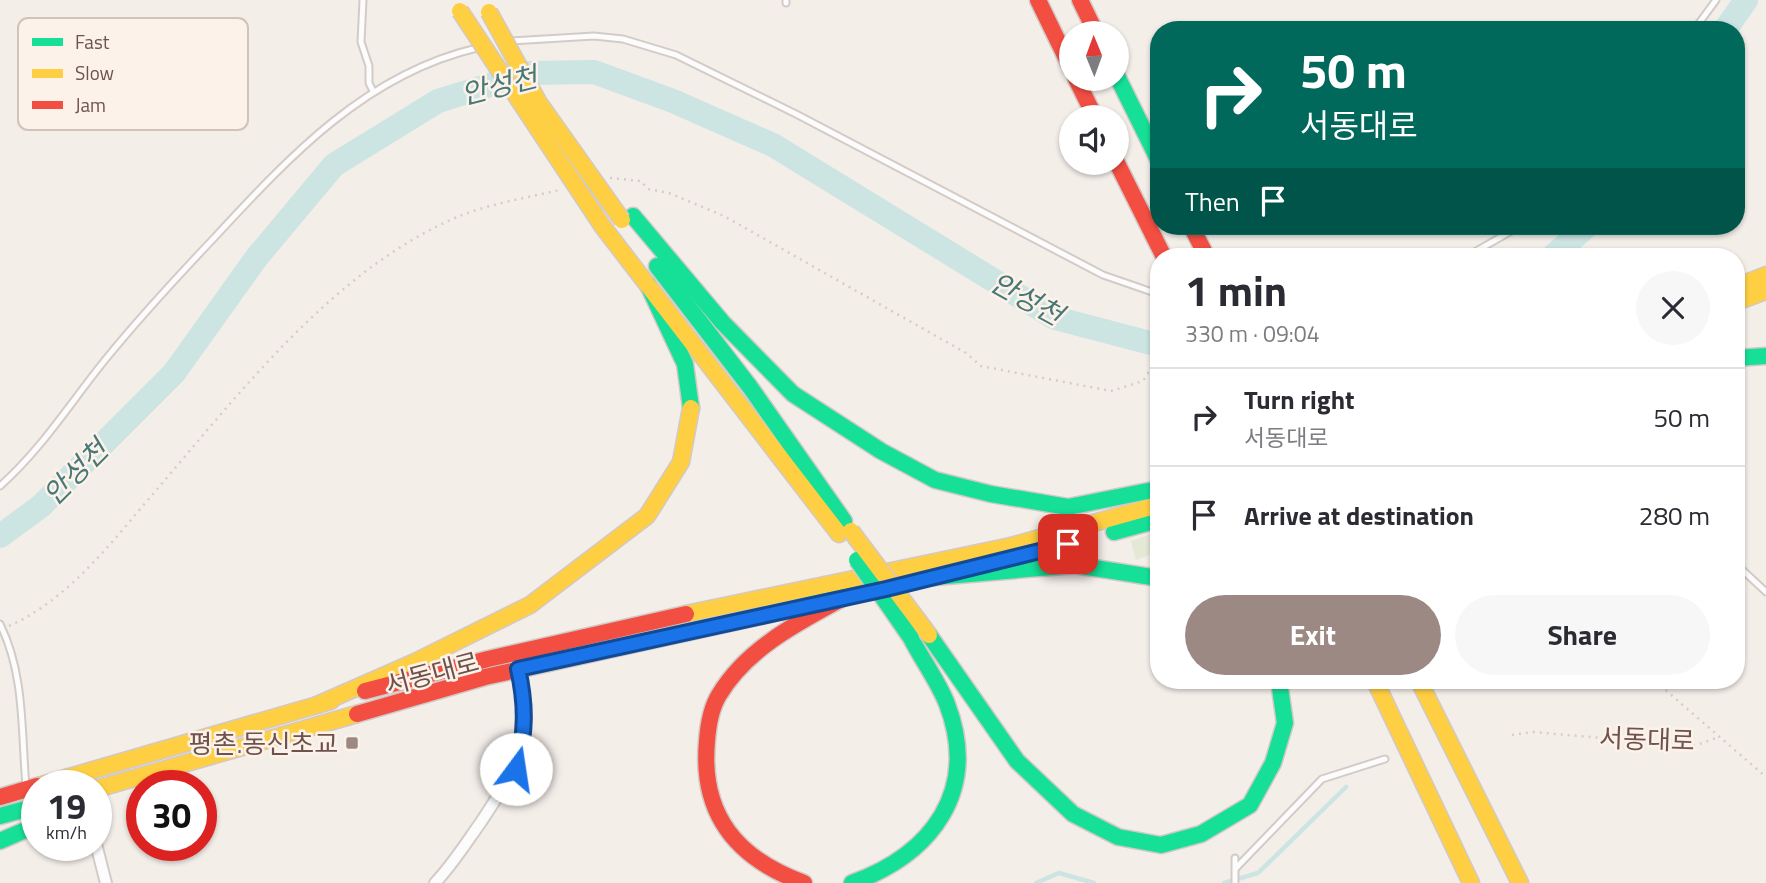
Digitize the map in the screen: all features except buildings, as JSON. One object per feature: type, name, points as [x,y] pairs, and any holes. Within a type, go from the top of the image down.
[{"type":"main road","points":[[1038,0],[1059,43]]},
{"type":"main road","points":[[1080,0],[1090,21]]},
{"type":"main road","points":[[458,6],[603,227],[929,635],[1017,761],[1073,814],[1118,837],[1161,845],[1201,834],[1250,805],[1273,763],[1285,723],[1280,689]]},
{"type":"main road","points":[[486,6],[539,103],[750,387],[911,638],[949,711],[957,744],[956,782],[943,818],[912,856],[880,875],[852,883]]},
{"type":"main road","points":[[1124,91],[1150,143]]},
{"type":"main road","points":[[1123,175],[1150,230]]},
{"type":"main road","points":[[627,218],[723,323],[793,394],[881,451],[935,480],[991,494],[1068,507],[1150,491]]},
{"type":"main road","points":[[1745,283],[1766,275]]},
{"type":"main road","points":[[317,705],[415,662],[530,605],[647,516],[681,462],[692,402],[685,364],[648,285]]},
{"type":"main road","points":[[1745,299],[1766,291]]},
{"type":"main road","points":[[1745,357],[1766,356]]},
{"type":"main road","name":"서동대로","points":[[93,770],[513,652],[989,550],[1120,519],[1150,508]]},
{"type":"main road","name":"서동대로","points":[[112,784],[388,702],[518,669],[935,577],[1150,522]]},
{"type":"main road","points":[[935,577],[1075,565],[1150,577]]},
{"type":"main road","points":[[804,883],[771,872],[736,844],[715,809],[705,772],[707,736],[717,696],[735,673],[773,636],[845,597]]},
{"type":"main road","points":[[1379,689],[1471,883]]},
{"type":"main road","points":[[1423,689],[1520,883]]},
{"type":"main road","name":"서동대로","points":[[0,797],[21,791]]},
{"type":"main road","points":[[0,816],[21,810]]},
{"type":"main road","points":[[0,841],[21,832]]},
{"type":"street","points":[[435,883],[450,867],[516,769],[525,739],[523,693],[513,652]]},
{"type":"street","points":[[100,861],[106,883]]},
{"type":"lane","points":[[363,0],[361,42],[373,91]]},
{"type":"lane","points":[[1701,21],[1716,0]]},
{"type":"lane","points":[[0,486],[31,454],[152,304],[289,158],[327,124],[373,91],[405,74],[473,48],[560,37],[623,39],[676,55],[796,114],[1103,275],[1150,292]]},
{"type":"lane","points":[[1482,248],[1504,235]]},
{"type":"lane","points":[[1745,572],[1766,592]]},
{"type":"lane","points":[[1,626],[15,662],[21,692],[20,721],[30,770]]},
{"type":"lane","points":[[1236,871],[1322,779],[1385,759]]},
{"type":"lane","points":[[1236,858],[1236,883]]},
{"type":"path","points":[[599,180],[612,177],[641,181],[648,189],[670,192],[724,216],[966,354],[982,366],[1111,391],[1143,381],[1150,370]]},
{"type":"path","points":[[1,626],[28,618],[88,569],[247,386],[331,299],[379,261],[457,217],[572,187]]},
{"type":"path","points":[[1664,689],[1719,737]]},
{"type":"path","name":"서동대로","points":[[1512,735],[1532,732],[1694,746],[1719,737],[1766,777]]},
{"type":"green space","points":[[1150,535],[1150,555],[1136,560],[1131,541]]},
{"type":"waterway","name":"안성천","points":[[1731,21],[1746,0]]},
{"type":"waterway","name":"안성천","points":[[0,536],[41,506],[174,373],[257,257],[334,165],[438,101],[529,73],[594,72],[673,101],[773,145],[1055,318],[1150,343]]},
{"type":"waterway","name":"안성천","points":[[1562,248],[1577,235]]},
{"type":"waterway","points":[[1224,883],[1258,873],[1346,787]]},
{"type":"waterway","points":[[1036,883],[1059,873],[1094,883]]},
{"type":"traffic: fast","points":[[1124,91],[1150,143]]},
{"type":"traffic: fast","points":[[633,216],[723,323],[793,394],[881,451],[935,480],[991,494],[1068,507],[1150,491]]},
{"type":"traffic: fast","points":[[657,266],[750,387],[844,521]]},
{"type":"traffic: fast","points":[[648,285],[685,364],[691,408]]},
{"type":"traffic: fast","points":[[1745,357],[1766,356]]},
{"type":"traffic: fast","points":[[1114,532],[1150,522]]},
{"type":"traffic: fast","points":[[761,616],[1029,553]]},
{"type":"traffic: fast","points":[[857,560],[911,638]]},
{"type":"traffic: fast","points":[[935,577],[1075,565],[1150,577]]},
{"type":"traffic: fast","points":[[929,635],[1017,761],[1073,814],[1118,837],[1161,845],[1201,834],[1250,805],[1273,763],[1285,723],[1280,689]]},
{"type":"traffic: fast","points":[[852,883],[880,871],[926,837],[942,815],[953,791],[957,765],[956,735],[943,695],[911,638]]},
{"type":"traffic: fast","points":[[0,816],[21,810]]},
{"type":"traffic: fast","points":[[0,841],[21,832]]},
{"type":"traffic: slow","points":[[460,11],[603,227]]},
{"type":"traffic: slow","points":[[489,12],[539,103],[622,220]]},
{"type":"traffic: slow","points":[[603,227],[839,534]]},
{"type":"traffic: slow","points":[[1745,283],[1766,275]]},
{"type":"traffic: slow","points":[[1745,299],[1766,291]]},
{"type":"traffic: slow","points":[[317,705],[415,662],[530,605],[647,516],[681,462],[691,408]]},
{"type":"traffic: slow","points":[[686,614],[1011,546],[1150,507]]},
{"type":"traffic: slow","points":[[851,531],[929,635]]},
{"type":"traffic: slow","points":[[1379,689],[1471,883]]},
{"type":"traffic: slow","points":[[1423,689],[1520,883]]},
{"type":"traffic: slow","points":[[93,770],[331,701]]},
{"type":"traffic: slow","points":[[112,784],[357,714]]},
{"type":"traffic: jam","points":[[1038,0],[1059,43]]},
{"type":"traffic: jam","points":[[1080,0],[1090,21]]},
{"type":"traffic: jam","points":[[1082,91],[1089,105]]},
{"type":"traffic: jam","points":[[1123,175],[1150,229]]},
{"type":"traffic: jam","points":[[1153,235],[1160,248]]},
{"type":"traffic: jam","points":[[1196,235],[1202,248]]},
{"type":"traffic: jam","points":[[804,883],[760,861],[728,831],[717,813],[710,791],[706,768],[708,730],[716,700],[744,663],[775,638],[845,597]]},
{"type":"traffic: jam","points":[[365,691],[488,659],[686,614]]},
{"type":"traffic: jam","points":[[357,714],[485,677],[761,616]]},
{"type":"traffic: jam","points":[[0,797],[21,791]]},
{"type":"place","name":"평촌.동신초교","points":[[352,743]]},
{"type":"route","points":[[516,769],[525,739],[523,693],[518,669],[723,622],[886,589],[1068,544]]}]
